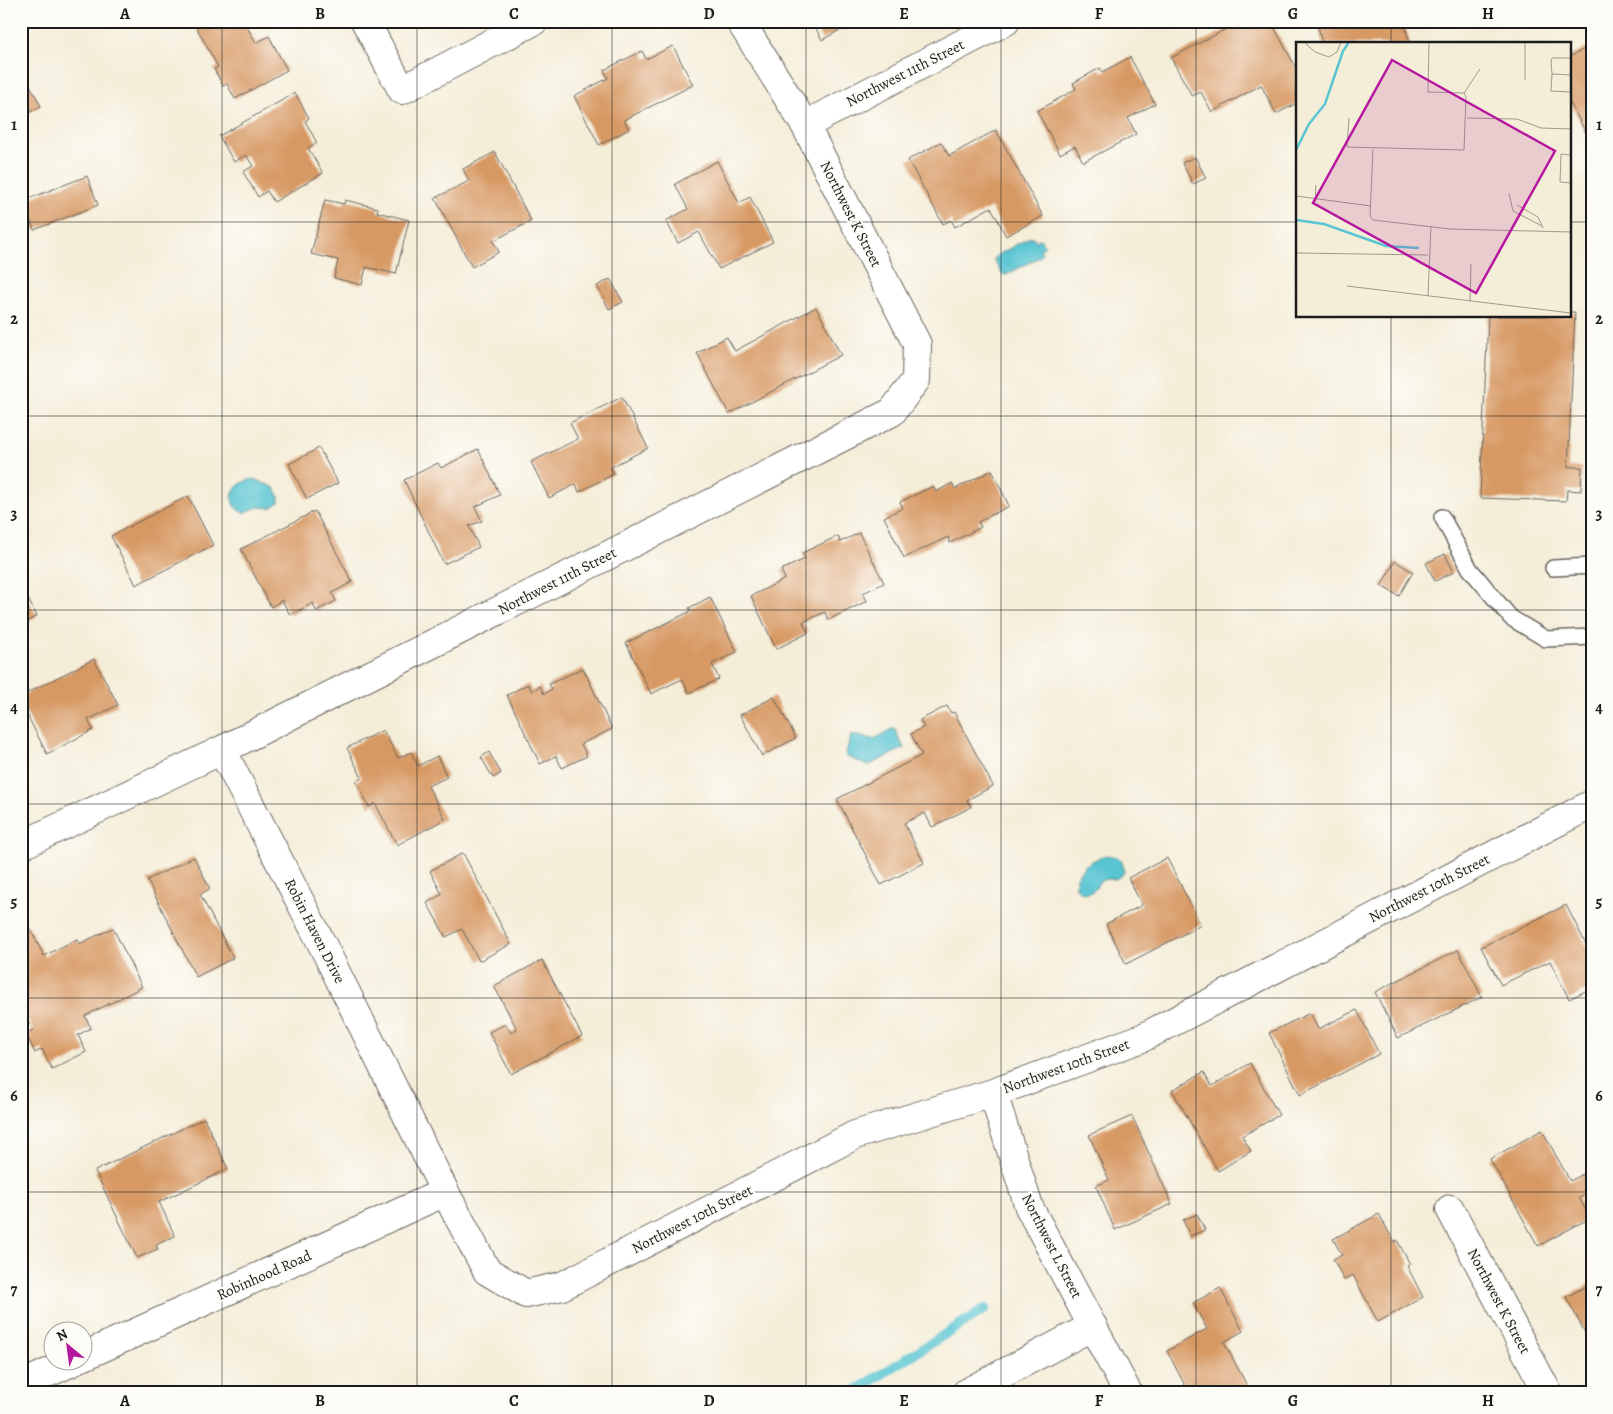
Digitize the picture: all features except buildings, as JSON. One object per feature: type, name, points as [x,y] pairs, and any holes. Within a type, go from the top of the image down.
[{"type":"street","points":[[365,21],[402,90],[534,21]]},
{"type":"street","name":"Northwest K Street","points":[[740,21],[805,125],[917,344],[916,380],[892,412]]},
{"type":"street","name":"Northwest 11th Street","points":[[805,125],[1006,21]]},
{"type":"street","name":"Northwest 11th Street","points":[[222,750],[892,412]]},
{"type":"street","points":[[21,844],[222,750]]},
{"type":"street","name":"Robin Haven Drive","points":[[222,750],[445,1192],[487,1271],[526,1294]]},
{"type":"street","name":"Northwest 10th Street","points":[[526,1294],[562,1286],[855,1135],[993,1092],[1142,1038],[1592,804]]},
{"type":"street","name":"Northwest L Street","points":[[993,1092],[1029,1208],[1128,1393]]},
{"type":"street","name":"Robinhood Road","points":[[92,1352],[445,1192]]},
{"type":"street","name":"Northwest K Street","points":[[1450,1209],[1548,1393]]},
{"type":"street","points":[[966,1393],[1093,1326]]},
{"type":"street","points":[[21,1385],[50,1372]]},
{"type":"lane","points":[[1442,517],[1470,569],[1511,618],[1546,639],[1592,637]]},
{"type":"lane","points":[[1553,568],[1592,566]]},
{"type":"water","points":[[1033,237],[1036,241],[1040,239],[1045,246],[1040,249],[1041,256],[1006,275],[1002,274],[994,260],[996,256]]},
{"type":"water","points":[[254,479],[275,488],[279,496],[279,502],[271,508],[258,507],[244,513],[236,508],[232,496],[233,492],[241,484]]},
{"type":"water","points":[[894,728],[904,748],[868,766],[845,756],[851,735],[874,739]]},
{"type":"water","points":[[1105,855],[1119,858],[1124,871],[1118,878],[1099,882],[1091,892],[1085,893],[1080,891],[1076,887],[1076,880],[1081,870],[1084,866]]},
{"type":"waterway","points":[[852,1393],[985,1309]]}]
